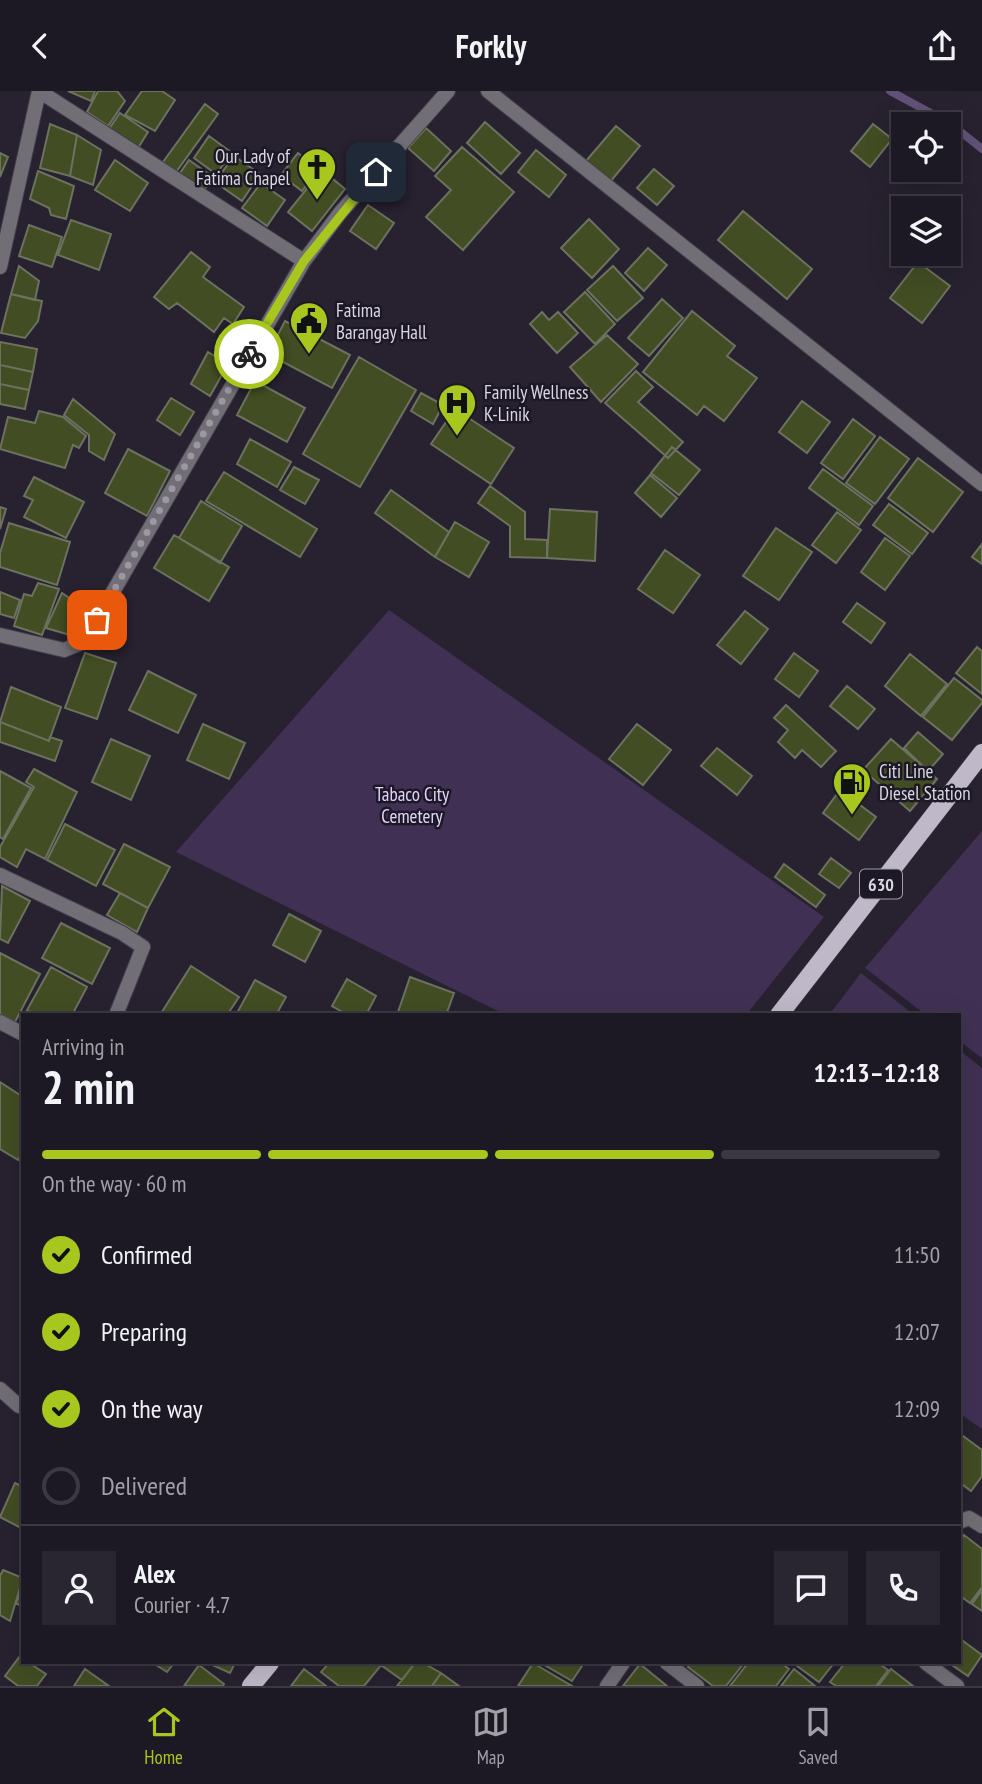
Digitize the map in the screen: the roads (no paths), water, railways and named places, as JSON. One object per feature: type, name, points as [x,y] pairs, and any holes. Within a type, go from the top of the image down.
[{"type":"main road","name":"630","points":[[781,1013],[982,753]]},
{"type":"main road","points":[[251,1686],[269,1664]]},
{"type":"street","points":[[0,267],[39,91],[304,261]]},
{"type":"street","points":[[0,635],[64,650],[83,642],[304,261],[340,213],[448,91]]},
{"type":"street","points":[[488,91],[982,484]]},
{"type":"street","points":[[0,875],[122,933],[142,947],[117,1013]]},
{"type":"street","points":[[0,1022],[21,1033]]},
{"type":"street","points":[[0,1389],[19,1406]]},
{"type":"street","points":[[961,1521],[969,1518],[982,1526]]},
{"type":"street","points":[[607,1686],[622,1664]]},
{"type":"street","points":[[668,1664],[697,1686]]},
{"type":"street","points":[[927,1664],[957,1686]]},
{"type":"waterway","points":[[890,91],[951,124],[982,149]]},
{"type":"place","name":"Our Lady of Fatima Chapel","points":[[317,201]]},
{"type":"place","name":"Fatima Barangay Hall","points":[[309,355]]},
{"type":"place","name":"Family Wellness K-Linik","points":[[457,437]]},
{"type":"place","name":"Citi Line Diesel Station","points":[[852,816]]},
{"type":"park label","name":"Tabaco City Cemetery","points":[[412,805]]}]
